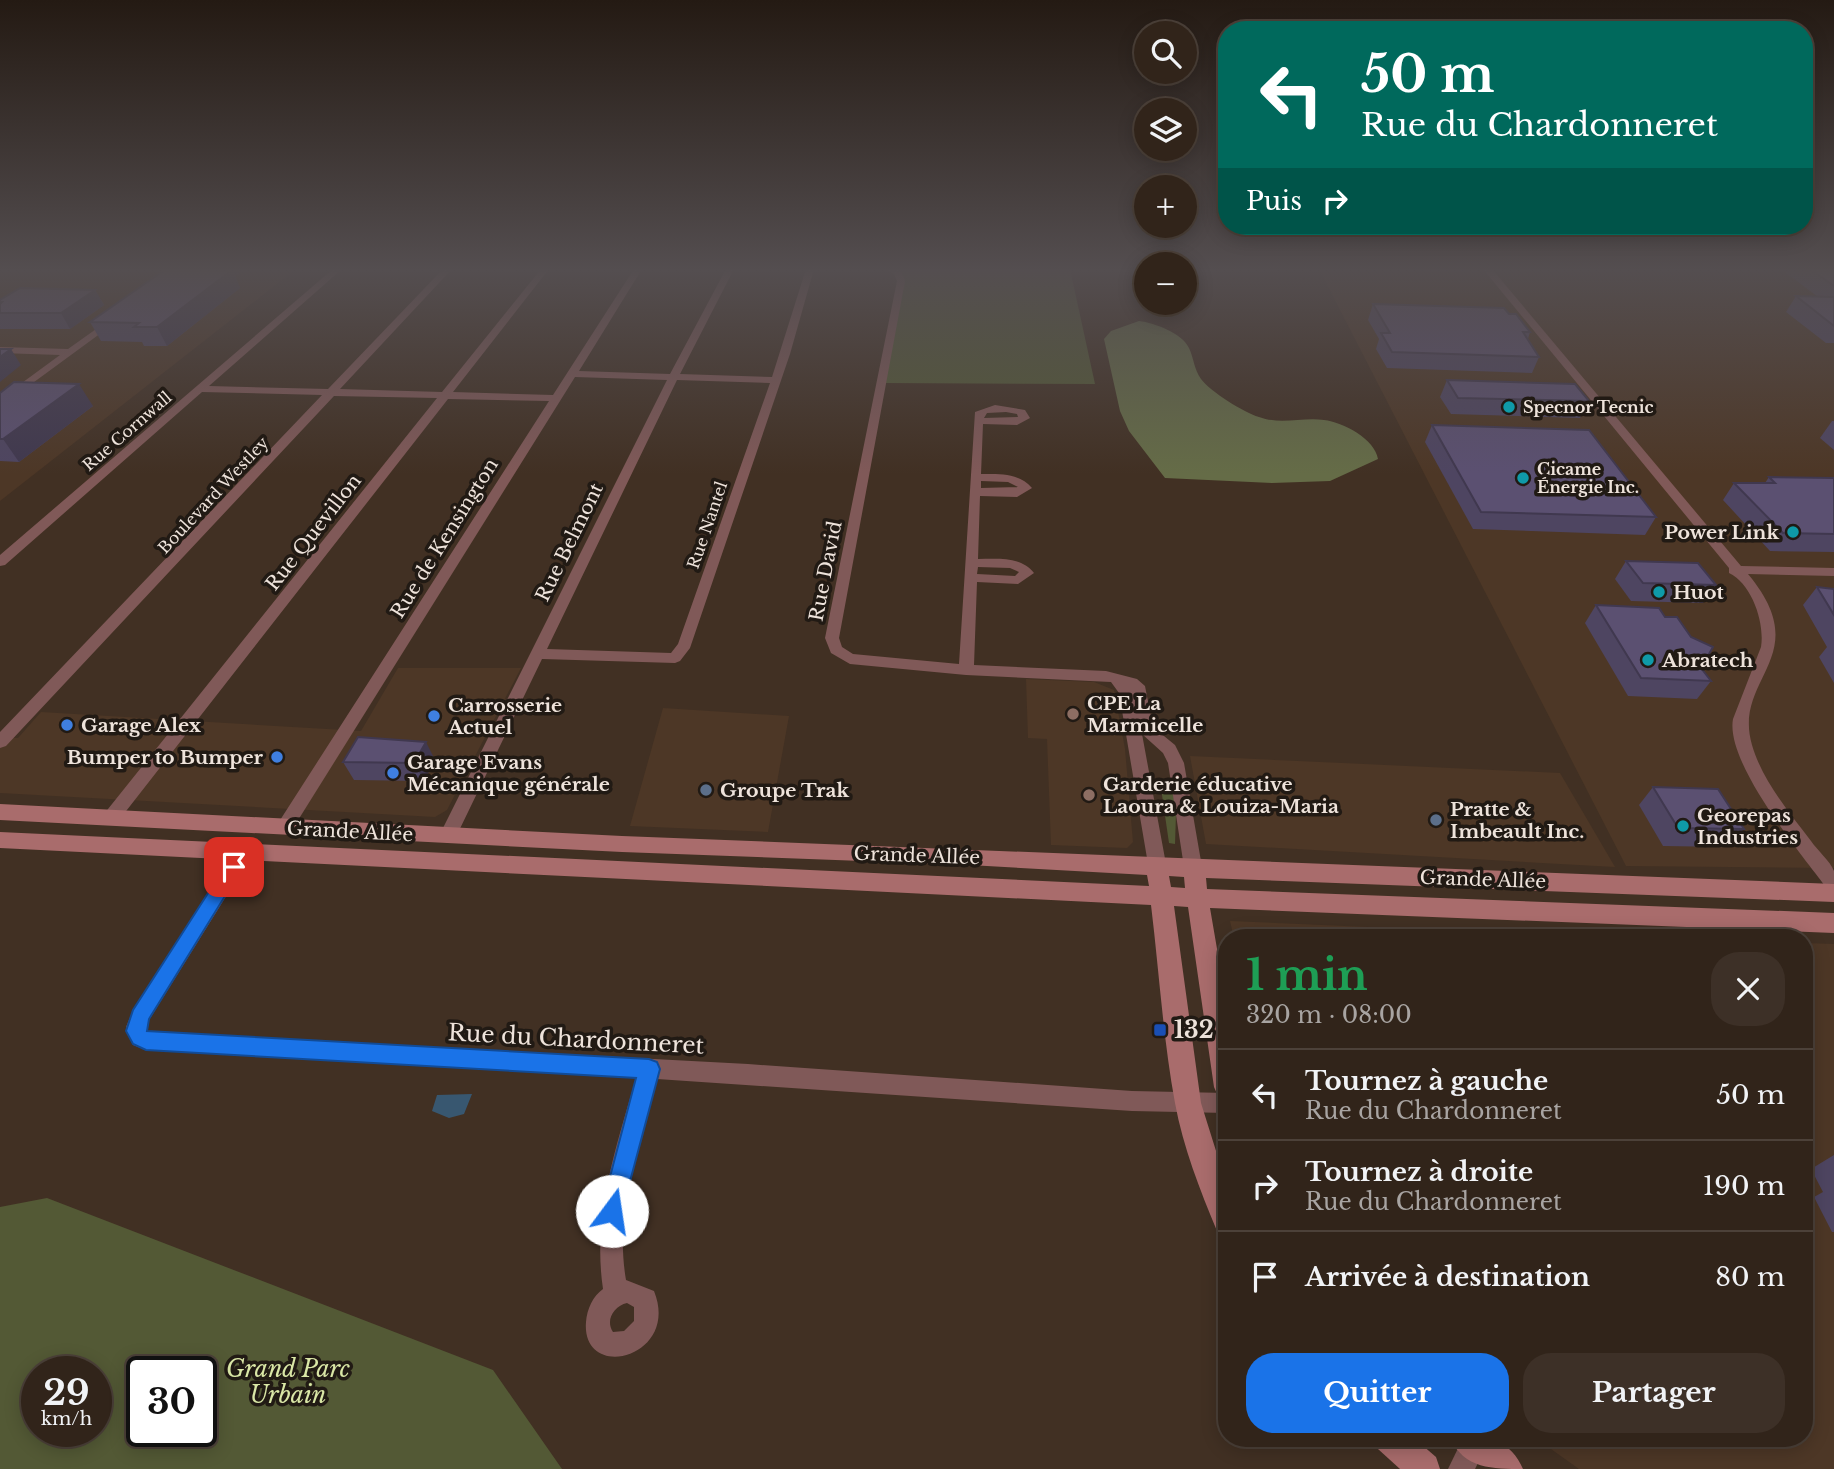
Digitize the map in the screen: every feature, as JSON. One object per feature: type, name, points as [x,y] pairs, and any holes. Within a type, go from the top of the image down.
[{"type":"main road","name":"Grande Allée","points":[[0,812],[448,836],[1834,893]]},
{"type":"main road","name":"Grande Allée","points":[[0,840],[1197,898],[1834,923]]},
{"type":"main road","points":[[1157,864],[1188,1102],[1204,1163],[1218,1198]]},
{"type":"main road","points":[[1193,867],[1218,1030]]},
{"type":"main road","points":[[1399,1447],[1424,1469]]},
{"type":"main road","points":[[1467,1451],[1507,1469]]},
{"type":"street","points":[[0,404],[89,338]]},
{"type":"street","name":"Rue Cornwall","points":[[0,562],[259,338]]},
{"type":"street","name":"Boulevard Westley","points":[[0,743],[383,338]]},
{"type":"street","name":"Rue Quevillon","points":[[110,819],[491,338]]},
{"type":"street","name":"Rue de Kensington","points":[[284,828],[594,338]]},
{"type":"street","name":"Rue Belmont","points":[[448,836],[694,338]]},
{"type":"street","name":"Rue Nantel","points":[[537,654],[675,658],[685,645],[789,338]]},
{"type":"street","name":"Rue David","points":[[890,338],[832,638],[836,650],[850,659],[966,670],[1116,678]]},
{"type":"street","points":[[1543,338],[1734,570],[1752,588],[1767,615],[1772,636],[1739,726],[1753,767],[1834,886]]},
{"type":"street","points":[[0,350],[69,352]]},
{"type":"street","points":[[570,374],[776,380]]},
{"type":"street","points":[[199,389],[555,398]]},
{"type":"street","points":[[966,670],[978,421]]},
{"type":"street","points":[[975,477],[1008,478],[1018,481],[1026,488],[1017,493],[975,492]]},
{"type":"street","points":[[971,578],[1016,580],[1027,574],[1025,568],[1019,566],[972,563]]},
{"type":"street","points":[[1734,570],[1834,572]]},
{"type":"street","points":[[1116,678],[1124,685],[1127,693],[1157,864]]},
{"type":"street","points":[[1116,678],[1129,682],[1140,690],[1146,729],[1174,757],[1193,867]]},
{"type":"street","name":"Rue du Chardonneret","points":[[244,853],[140,1016],[136,1031],[140,1038],[146,1041],[1218,1103]]},
{"type":"street","points":[[616,1293],[610,1264],[611,1217],[649,1069]]},
{"type":"shaded area","points":[[0,338],[209,338],[0,501]]},
{"type":"shaded area","points":[[1354,338],[1834,338],[1834,868],[1626,866]]},
{"type":"shaded area","points":[[398,668],[521,668],[447,810],[435,817],[0,793],[0,737],[18,738],[41,712],[361,731]]},
{"type":"shaded area","points":[[1026,679],[1094,682],[1114,690],[1125,749],[1133,842],[1127,848],[1051,845],[1047,739],[1028,738]]},
{"type":"shaded area","points":[[663,708],[789,716],[768,832],[630,826]]},
{"type":"shaded area","points":[[1190,756],[1560,773],[1615,867],[1206,844]]},
{"type":"shaded area","points":[[1230,921],[1414,929],[1232,929]]},
{"type":"shaded area","points":[[1813,943],[1834,944],[1834,1469],[1579,1469],[1548,1447],[1813,1447]]},
{"type":"green space","points":[[889,338],[1085,338],[1095,384],[881,383]]},
{"type":"green space","points":[[1179,338],[1189,348],[1201,379],[1236,406],[1267,419],[1332,421],[1365,438],[1378,459],[1330,481],[1272,483],[1165,478],[1129,431],[1120,411],[1104,339]]},
{"type":"green space","points":[[1167,785],[1173,787],[1175,844],[1169,843],[1161,788]]},
{"type":"green space","name":"Grand Parc Urbain","points":[[47,1198],[493,1370],[562,1469],[0,1469],[0,1207]]},
{"type":"water","points":[[472,1094],[464,1114],[449,1118],[432,1111],[437,1095]]},
{"type":"building","points":[[1384,338],[1527,338],[1539,357],[1392,352]]},
{"type":"building","points":[[0,349],[11,349],[0,357]]},
{"type":"building","points":[[1447,380],[1575,384],[1589,401],[1458,398]]},
{"type":"building","points":[[14,382],[79,384],[0,439],[0,393]]},
{"type":"building","name":"Cicame Énergie Inc.","points":[[1432,425],[1589,430],[1656,517],[1481,512]]},
{"type":"building","points":[[1769,477],[1834,478],[1834,534],[1783,533],[1734,483],[1775,483]]},
{"type":"building","points":[[1626,561],[1698,563],[1716,585],[1643,583]]},
{"type":"building","points":[[1817,587],[1834,589],[1834,615]]},
{"type":"building","points":[[1596,605],[1659,608],[1665,617],[1677,617],[1691,637],[1713,647],[1701,668],[1711,681],[1641,678]]},
{"type":"building","points":[[358,737],[426,742],[414,763],[343,762]]},
{"type":"building","points":[[1653,787],[1718,789],[1744,829],[1678,828]]},
{"type":"place","name":"Specnor Tecnic","points":[[1509,407]]},
{"type":"place","name":"Cicame Énergie Inc.","points":[[1523,478]]},
{"type":"place","name":"Power Link","points":[[1793,532]]},
{"type":"place","name":"Huot","points":[[1659,592]]},
{"type":"place","name":"Abratech","points":[[1648,660]]},
{"type":"place","name":"CPE La Marmicelle","points":[[1073,714]]},
{"type":"place","name":"Carrosserie Actuel","points":[[434,716]]},
{"type":"place","name":"Garage Alex","points":[[67,725]]},
{"type":"place","name":"Bumper to Bumper","points":[[277,757]]},
{"type":"place","name":"Garage Evans Mécanique générale","points":[[393,773]]},
{"type":"place","name":"Groupe Trak","points":[[706,790]]},
{"type":"place","name":"Garderie éducative Laoura & Louiza-Maria","points":[[1089,795]]},
{"type":"place","name":"Pratte & Imbeault Inc.","points":[[1436,820]]},
{"type":"place","name":"Georepas Industries","points":[[1683,826]]},
{"type":"place","name":"132","points":[[1160,1030]]},
{"type":"route","points":[[234,867],[140,1016],[136,1031],[140,1038],[146,1041],[649,1069],[612,1211]]}]
